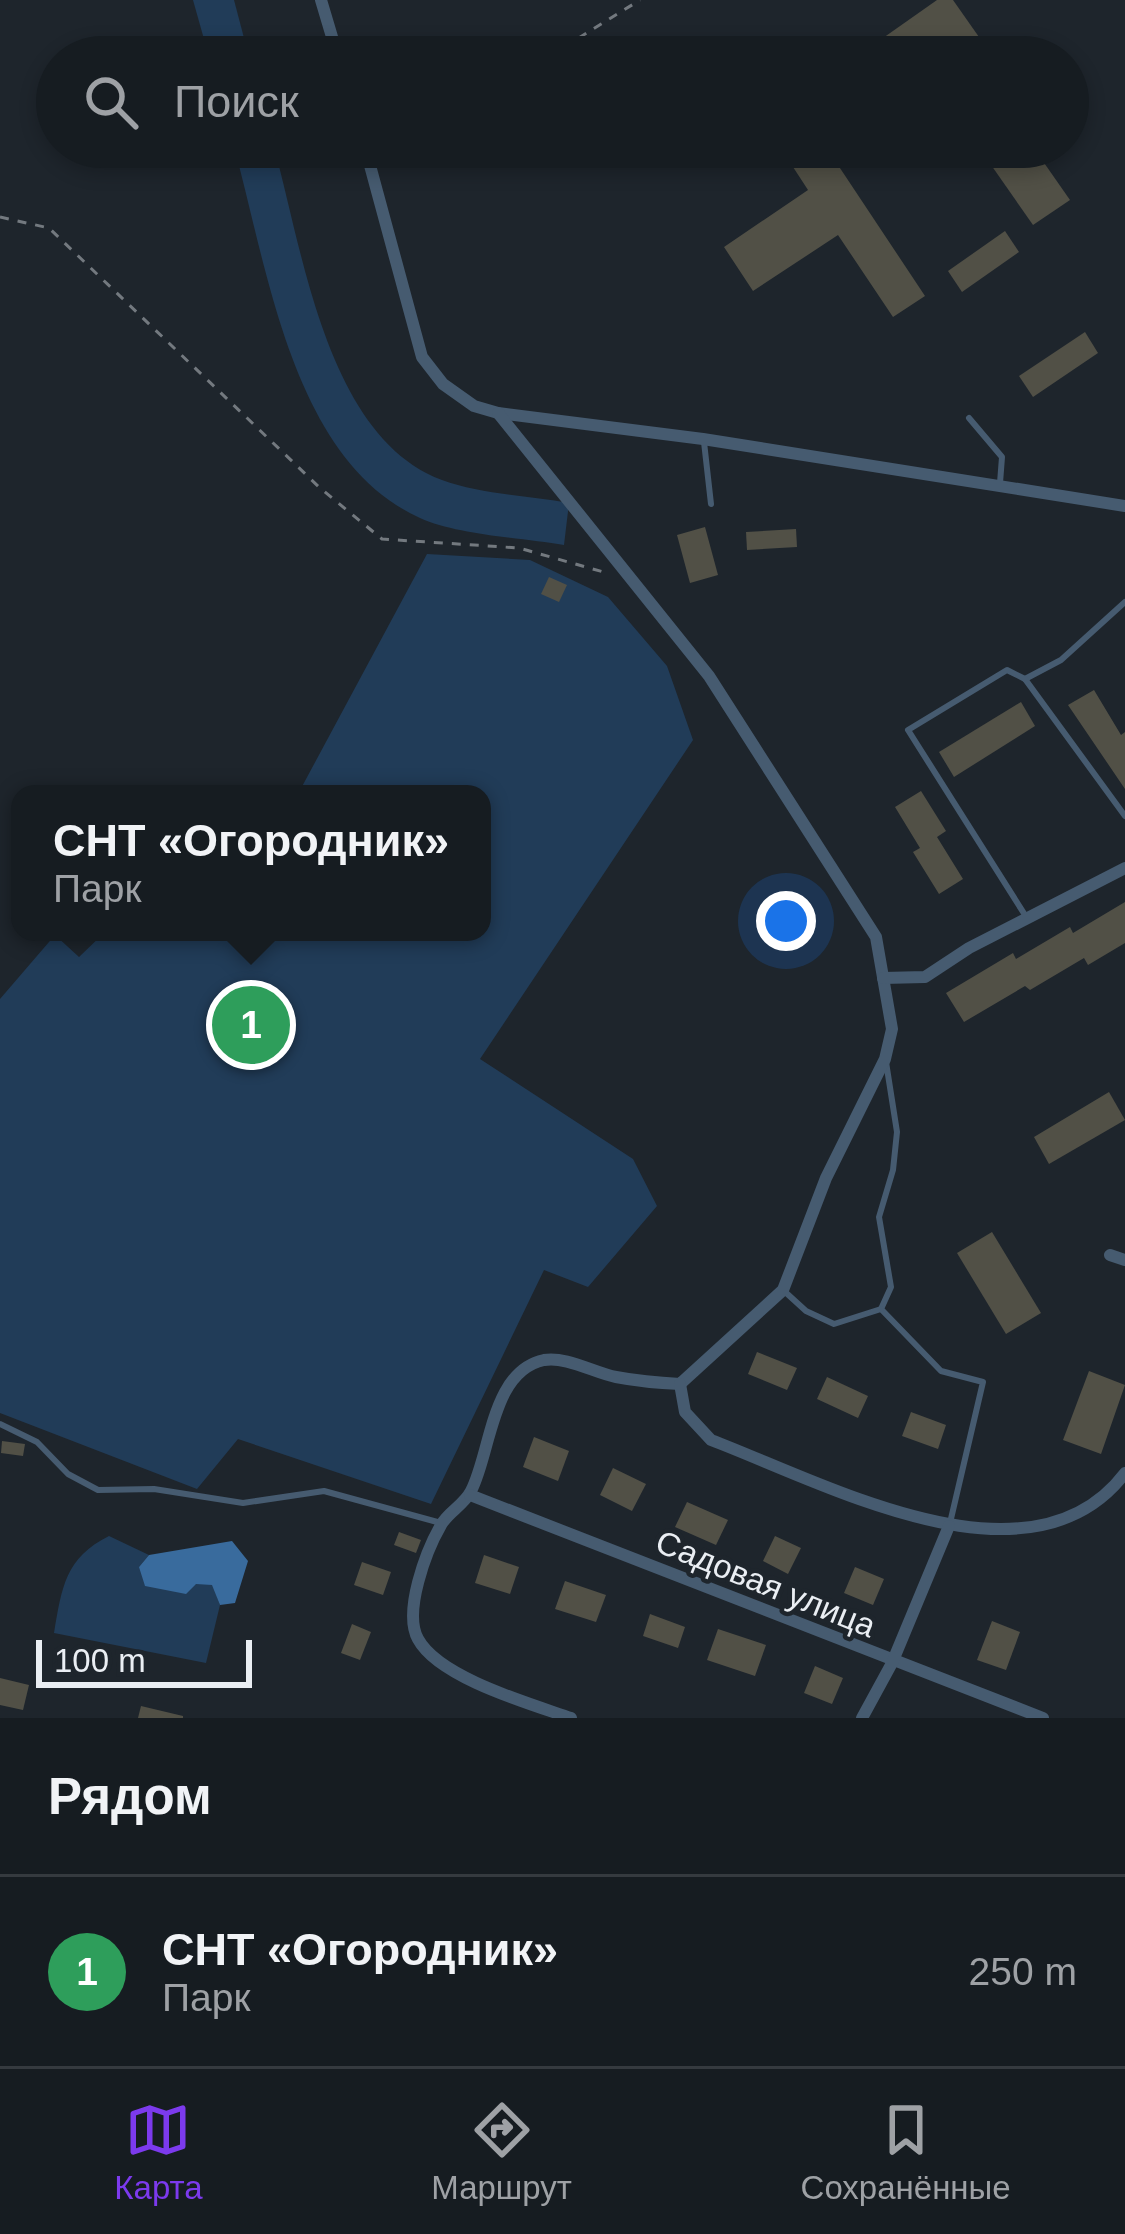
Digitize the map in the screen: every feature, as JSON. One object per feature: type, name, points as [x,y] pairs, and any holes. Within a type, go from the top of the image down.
[{"type":"street","points":[[322,0],[332,36]]},
{"type":"street","points":[[371,168],[422,357],[442,384],[474,406],[1125,506]]},
{"type":"street","points":[[498,413],[710,676],[821,844],[876,937],[892,1029],[885,1059],[809,1217],[783,1290],[680,1384],[613,1376],[546,1360],[522,1371],[500,1402],[470,1495],[441,1523],[416,1597],[412,1622],[418,1639],[429,1654],[505,1695],[571,1718]]},
{"type":"street","points":[[883,978],[925,977],[1125,868]]},
{"type":"street","points":[[1110,1255],[1125,1260]]},
{"type":"street","points":[[680,1384],[685,1412],[711,1441],[949,1526],[1012,1531],[1052,1524],[1107,1497],[1125,1473]]},
{"type":"street","name":"Садовая улица","points":[[470,1495],[1043,1718]]},
{"type":"street","points":[[862,1718],[892,1663],[949,1526]]},
{"type":"lane","points":[[969,418],[1002,457],[1000,486]]},
{"type":"lane","points":[[704,439],[711,504]]},
{"type":"lane","points":[[1025,680],[1061,660],[1125,602]]},
{"type":"lane","points":[[1028,918],[908,730],[1007,670],[1025,680],[1125,816]]},
{"type":"lane","points":[[783,1290],[806,1311],[834,1324],[881,1309],[891,1287],[879,1216],[893,1170],[897,1132],[885,1059]]},
{"type":"lane","points":[[881,1309],[941,1371],[982,1382],[949,1526]]},
{"type":"lane","points":[[0,1424],[38,1442],[68,1474],[98,1490],[154,1490],[243,1503],[324,1491],[441,1523]]},
{"type":"path","points":[[582,36],[640,0]]},
{"type":"path","points":[[0,217],[49,228],[320,488],[382,539],[519,548],[596,573],[627,572]]},
{"type":"shaded area","points":[[193,0],[234,0],[243,36],[203,36]]},
{"type":"shaded area","points":[[239,168],[279,168],[326,337],[371,425],[403,458],[442,480],[488,492],[569,503],[564,545],[435,524],[377,490],[342,453],[314,407],[274,303]]},
{"type":"shaded area","points":[[427,554],[530,560],[608,597],[667,666],[693,740],[480,1059],[633,1159],[657,1206],[588,1287],[544,1270],[431,1504],[238,1439],[197,1489],[0,1413],[0,999],[50,941],[62,941],[79,957],[96,941],[491,941],[491,785],[303,785]]},
{"type":"shaded area","points":[[109,1536],[149,1555],[139,1567],[213,1585],[220,1605],[206,1663],[54,1633],[63,1588],[74,1564]]},
{"type":"shaded area","points":[[232,1541],[248,1561],[235,1603],[220,1605],[212,1585],[196,1584],[186,1594],[145,1586],[139,1567],[149,1555]]},
{"type":"building","points":[[937,0],[953,0],[978,36],[886,36]]},
{"type":"building","points":[[794,168],[840,168],[925,296],[893,317],[838,235],[753,291],[724,247],[808,190]]},
{"type":"building","points":[[993,168],[1048,168],[1070,200],[1033,225]]},
{"type":"building","points":[[1005,231],[1019,252],[962,292],[948,271]]},
{"type":"building","points":[[1085,332],[1098,353],[1033,397],[1019,376]]},
{"type":"building","points":[[705,527],[718,575],[690,583],[677,535]]},
{"type":"building","points":[[796,529],[797,547],[747,550],[746,532]]},
{"type":"building","points":[[549,577],[567,585],[559,602],[541,594]]},
{"type":"building","points":[[1094,690],[1121,735],[1125,732],[1125,789],[1068,705]]},
{"type":"building","points":[[1021,702],[1035,726],[954,777],[939,752]]},
{"type":"building","points":[[921,791],[946,831],[937,837],[963,879],[939,894],[913,852],[920,848],[895,807]]},
{"type":"building","points":[[1125,902],[1125,943],[1088,965],[1084,958],[964,1022],[946,993],[1013,953],[1016,959]]},
{"type":"building","points":[[1109,1092],[1125,1120],[1049,1164],[1034,1137]]},
{"type":"building","points":[[992,1232],[1041,1313],[1006,1334],[957,1253]]},
{"type":"building","points":[[757,1352],[797,1368],[787,1390],[748,1374]]},
{"type":"building","points":[[1089,1371],[1125,1385],[1101,1454],[1063,1440]]},
{"type":"building","points":[[827,1377],[868,1396],[858,1418],[817,1399]]},
{"type":"building","points":[[911,1412],[946,1425],[938,1449],[902,1436]]},
{"type":"building","points":[[534,1437],[569,1451],[558,1481],[523,1467]]},
{"type":"building","points":[[2,1441],[25,1444],[23,1456],[1,1453]]},
{"type":"building","points":[[613,1468],[646,1484],[632,1511],[600,1495]]},
{"type":"building","points":[[687,1502],[728,1520],[716,1545],[675,1527]]},
{"type":"building","points":[[399,1532],[421,1540],[416,1553],[394,1545]]},
{"type":"building","points":[[775,1536],[801,1548],[788,1574],[763,1561]]},
{"type":"building","points":[[484,1555],[519,1567],[510,1594],[475,1583]]},
{"type":"building","points":[[362,1562],[391,1572],[383,1595],[354,1585]]},
{"type":"building","points":[[855,1567],[884,1579],[873,1605],[844,1593]]},
{"type":"building","points":[[565,1581],[606,1595],[596,1622],[555,1609]]},
{"type":"building","points":[[650,1614],[685,1627],[678,1648],[643,1636]]},
{"type":"building","points":[[992,1621],[1020,1632],[1006,1670],[977,1660]]},
{"type":"building","points":[[352,1624],[371,1632],[360,1660],[341,1653]]},
{"type":"building","points":[[718,1629],[766,1645],[755,1676],[707,1660]]},
{"type":"building","points":[[815,1666],[843,1678],[832,1704],[804,1693]]},
{"type":"building","points":[[0,1678],[29,1685],[23,1710],[0,1705]]},
{"type":"building","points":[[141,1706],[183,1716],[183,1718],[138,1718]]},
{"type":"place","name":"СНТ «Огородник»","points":[[251,1025]]}]
